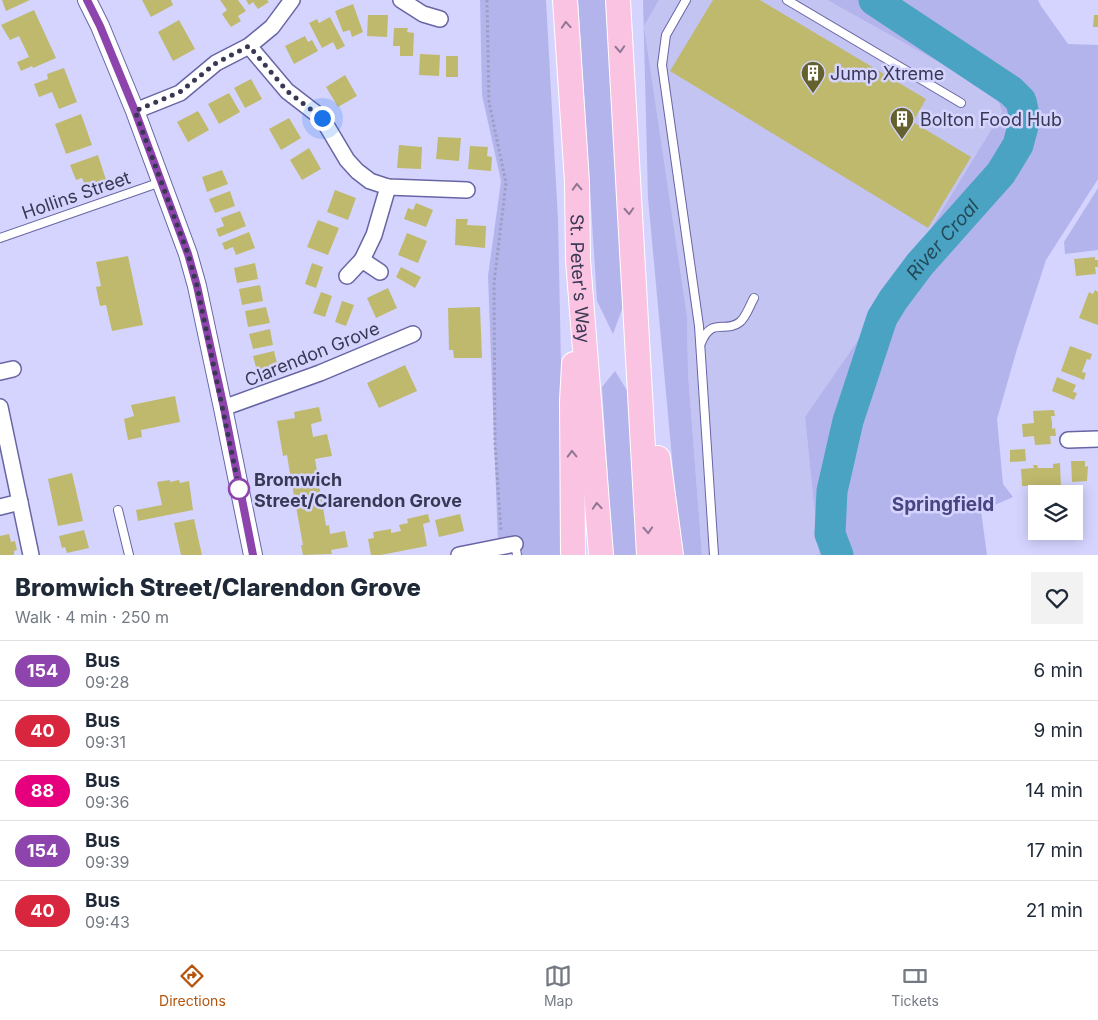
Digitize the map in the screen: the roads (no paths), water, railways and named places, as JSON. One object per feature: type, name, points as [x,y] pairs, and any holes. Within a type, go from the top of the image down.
[{"type":"highway","name":"St. Peter's Way","points":[[565,0],[577,182],[578,260],[601,555]]},
{"type":"highway","points":[[618,0],[649,555]]},
{"type":"highway","points":[[574,555],[572,401],[578,260]]},
{"type":"highway","points":[[638,373],[652,414],[671,555]]},
{"type":"street","points":[[87,0],[100,26],[135,111],[188,254],[224,408],[253,555]]},
{"type":"street","points":[[135,111],[180,92],[216,63],[249,46],[272,27],[292,0]]},
{"type":"street","points":[[401,0],[416,10],[440,19]]},
{"type":"street","points":[[249,46],[287,91],[322,118],[347,160],[370,181],[388,187],[467,190]]},
{"type":"street","points":[[347,276],[362,260],[374,235],[388,187]]},
{"type":"street","points":[[362,260],[380,272]]},
{"type":"street","name":"Clarendon Grove","points":[[224,408],[320,373],[413,334]]},
{"type":"street","points":[[0,407],[30,555]]},
{"type":"street","points":[[1068,440],[1098,439]]},
{"type":"street","points":[[0,507],[20,502]]},
{"type":"street","points":[[459,555],[512,549]]},
{"type":"lane","points":[[686,0],[666,35],[662,65],[699,326],[714,555]]},
{"type":"lane","points":[[787,0],[961,103]]},
{"type":"lane","name":"Hollins Street","points":[[0,238],[161,182]]},
{"type":"lane","points":[[700,345],[707,332],[712,328],[738,324],[754,298]]},
{"type":"lane","points":[[118,510],[129,555]]},
{"type":"waterway","name":"River Croal","points":[[838,555],[830,534],[832,491],[848,421],[882,318],[920,264],[1001,173],[1018,145],[1025,119],[1021,101],[1011,91],[874,0]]},
{"type":"place","name":"Jump Xtreme","points":[[813,94]]},
{"type":"place","name":"Bolton Food Hub","points":[[902,140]]},
{"type":"place","name":"Bromwich Street/Clarendon Grove","points":[[239,489]]},
{"type":"district","name":"Springfield","points":[[943,504]]}]
